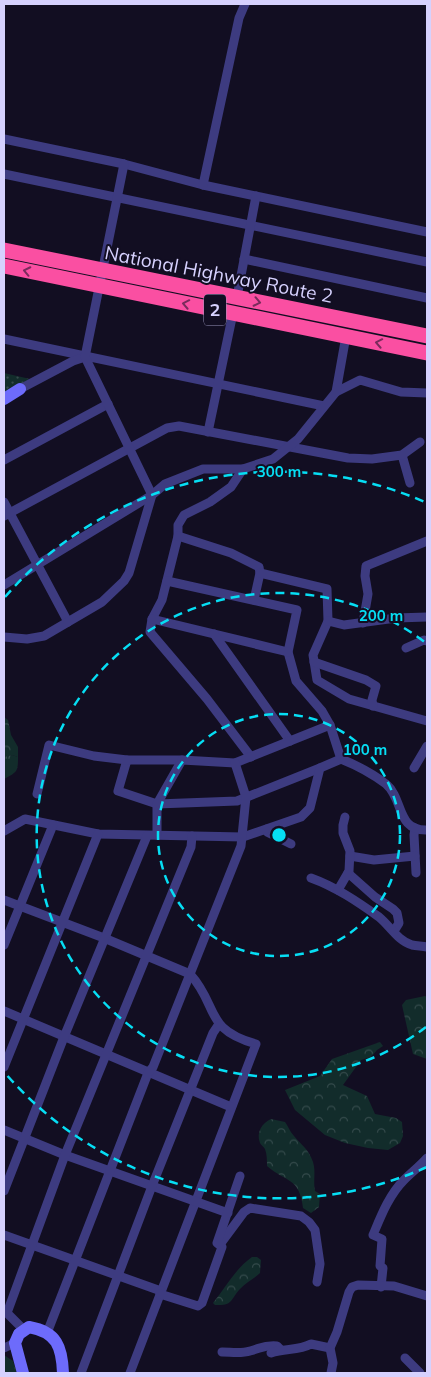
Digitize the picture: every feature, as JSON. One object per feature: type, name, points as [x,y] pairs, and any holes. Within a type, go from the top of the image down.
[{"type":"highway","name":"National Highway Route 2","points":[[4,250],[427,336]]},
{"type":"highway","name":"National Highway Route 2","points":[[4,266],[427,353]]},
{"type":"street","points":[[203,185],[239,18],[245,4]]},
{"type":"street","points":[[4,139],[124,164],[203,185],[427,232]]},
{"type":"street","points":[[4,637],[27,639],[44,636],[102,602],[129,574],[152,496],[85,357],[124,164]]},
{"type":"street","points":[[4,174],[427,262]]},
{"type":"street","points":[[237,297],[256,196]]},
{"type":"street","points":[[244,259],[427,298]]},
{"type":"street","points":[[208,432],[233,313]]},
{"type":"street","points":[[336,392],[346,336]]},
{"type":"street","points":[[4,340],[324,406]]},
{"type":"street","points":[[4,399],[73,360],[85,357]]},
{"type":"street","points":[[4,585],[152,496],[165,484],[203,468],[243,469],[273,459],[298,439],[336,392],[360,380],[400,392],[427,393]]},
{"type":"street","points":[[4,460],[108,404]]},
{"type":"street","points":[[7,514],[167,428],[179,426],[348,458],[372,459],[402,455],[420,442]]},
{"type":"street","points":[[402,455],[410,483]]},
{"type":"street","points":[[243,469],[230,487],[210,502],[184,515],[178,526],[178,536],[162,600],[152,619],[150,632],[207,699],[251,757]]},
{"type":"street","points":[[4,502],[7,514],[68,622]]},
{"type":"street","points":[[178,536],[231,552],[258,567],[260,573],[254,600]]},
{"type":"street","points":[[364,623],[368,594],[365,576],[366,566],[427,541]]},
{"type":"street","points":[[260,573],[326,588],[328,621],[313,654],[317,680],[349,699],[427,721]]},
{"type":"street","points":[[167,581],[297,610],[288,652],[296,681],[322,711],[330,725],[341,759],[387,785],[396,797],[403,817],[411,827],[427,830]]},
{"type":"street","points":[[328,621],[344,625],[427,616]]},
{"type":"street","points":[[152,619],[288,652]]},
{"type":"street","points":[[214,634],[290,741]]},
{"type":"street","points":[[406,648],[424,640],[427,641]]},
{"type":"street","points":[[314,662],[366,680],[376,686],[372,700],[373,706]]},
{"type":"street","points":[[37,794],[48,745],[94,756],[127,760],[182,760],[235,763],[330,725]]},
{"type":"street","points":[[414,768],[427,746]]},
{"type":"street","points":[[127,760],[118,790],[157,804],[237,801],[341,759]]},
{"type":"street","points":[[157,835],[157,804],[182,760]]},
{"type":"street","points":[[47,1333],[148,1073],[153,1067],[241,846],[246,797],[235,763]]},
{"type":"street","points":[[4,831],[25,819],[98,834],[243,837],[301,817],[310,808],[320,768]]},
{"type":"street","points":[[338,890],[348,873],[350,856],[343,833],[345,817]]},
{"type":"street","points":[[4,945],[53,825]]},
{"type":"street","points":[[415,828],[416,874]]},
{"type":"street","points":[[267,829],[267,832],[291,844]]},
{"type":"street","points":[[4,1067],[98,834]]},
{"type":"street","points":[[4,1191],[146,836]]},
{"type":"street","points":[[24,1330],[7,1313],[65,1155],[191,847],[192,836]]},
{"type":"street","points":[[350,856],[374,860],[415,856]]},
{"type":"street","points":[[348,873],[375,897],[397,913],[399,923],[394,931]]},
{"type":"street","points":[[311,878],[338,890],[381,919],[403,941],[411,945],[427,947]]},
{"type":"street","points":[[4,900],[104,938],[190,974],[198,983],[219,1024],[232,1035],[256,1044],[130,1373]]},
{"type":"street","points":[[4,1011],[231,1107]]},
{"type":"street","points":[[81,1373],[152,1186],[213,1033],[219,1024]]},
{"type":"street","points":[[4,1130],[65,1155],[228,1214]]},
{"type":"street","points":[[380,1286],[383,1268],[380,1266],[379,1257],[382,1240],[373,1235],[394,1193],[403,1181],[427,1158]]},
{"type":"street","points":[[4,1235],[198,1306],[202,1303],[222,1247],[217,1243],[240,1176]]},
{"type":"street","points":[[220,1245],[244,1212],[250,1208],[300,1216],[310,1222],[316,1230],[320,1264],[317,1282]]},
{"type":"street","points":[[332,1373],[333,1363],[330,1348],[352,1287],[358,1285],[394,1286],[427,1296]]},
{"type":"street","points":[[24,1373],[9,1346],[19,1334],[29,1327],[42,1329],[55,1339],[62,1356],[63,1373]]},
{"type":"street","points":[[222,1352],[240,1353],[266,1345],[277,1346],[276,1351],[304,1348],[311,1344],[330,1348]]},
{"type":"street","points":[[405,1358],[420,1373]]},
{"type":"green space","points":[[4,373],[30,379],[4,393]]},
{"type":"green space","points":[[4,717],[8,720],[11,735],[18,747],[18,757],[12,755],[4,757]]},
{"type":"green space","points":[[12,755],[18,757],[17,769],[4,779],[4,757]]},
{"type":"green space","points":[[427,997],[427,1059],[413,1054],[402,1005],[406,1000]]},
{"type":"green space","points":[[380,1042],[383,1046],[371,1057],[361,1060],[343,1085],[367,1096],[375,1114],[396,1118],[402,1122],[403,1136],[400,1143],[388,1150],[345,1143],[325,1135],[295,1110],[285,1090],[320,1076],[332,1059]]},
{"type":"green space","points":[[271,1119],[285,1122],[311,1157],[314,1169],[315,1191],[320,1194],[319,1207],[311,1213],[303,1208],[301,1198],[295,1186],[267,1166],[266,1151],[260,1143],[259,1132],[263,1125]]},
{"type":"green space","points":[[252,1257],[257,1257],[261,1260],[260,1273],[242,1287],[228,1303],[215,1305],[213,1303],[231,1278]]},
{"type":"green space","points":[[4,1355],[13,1361],[17,1373],[4,1373]]}]
